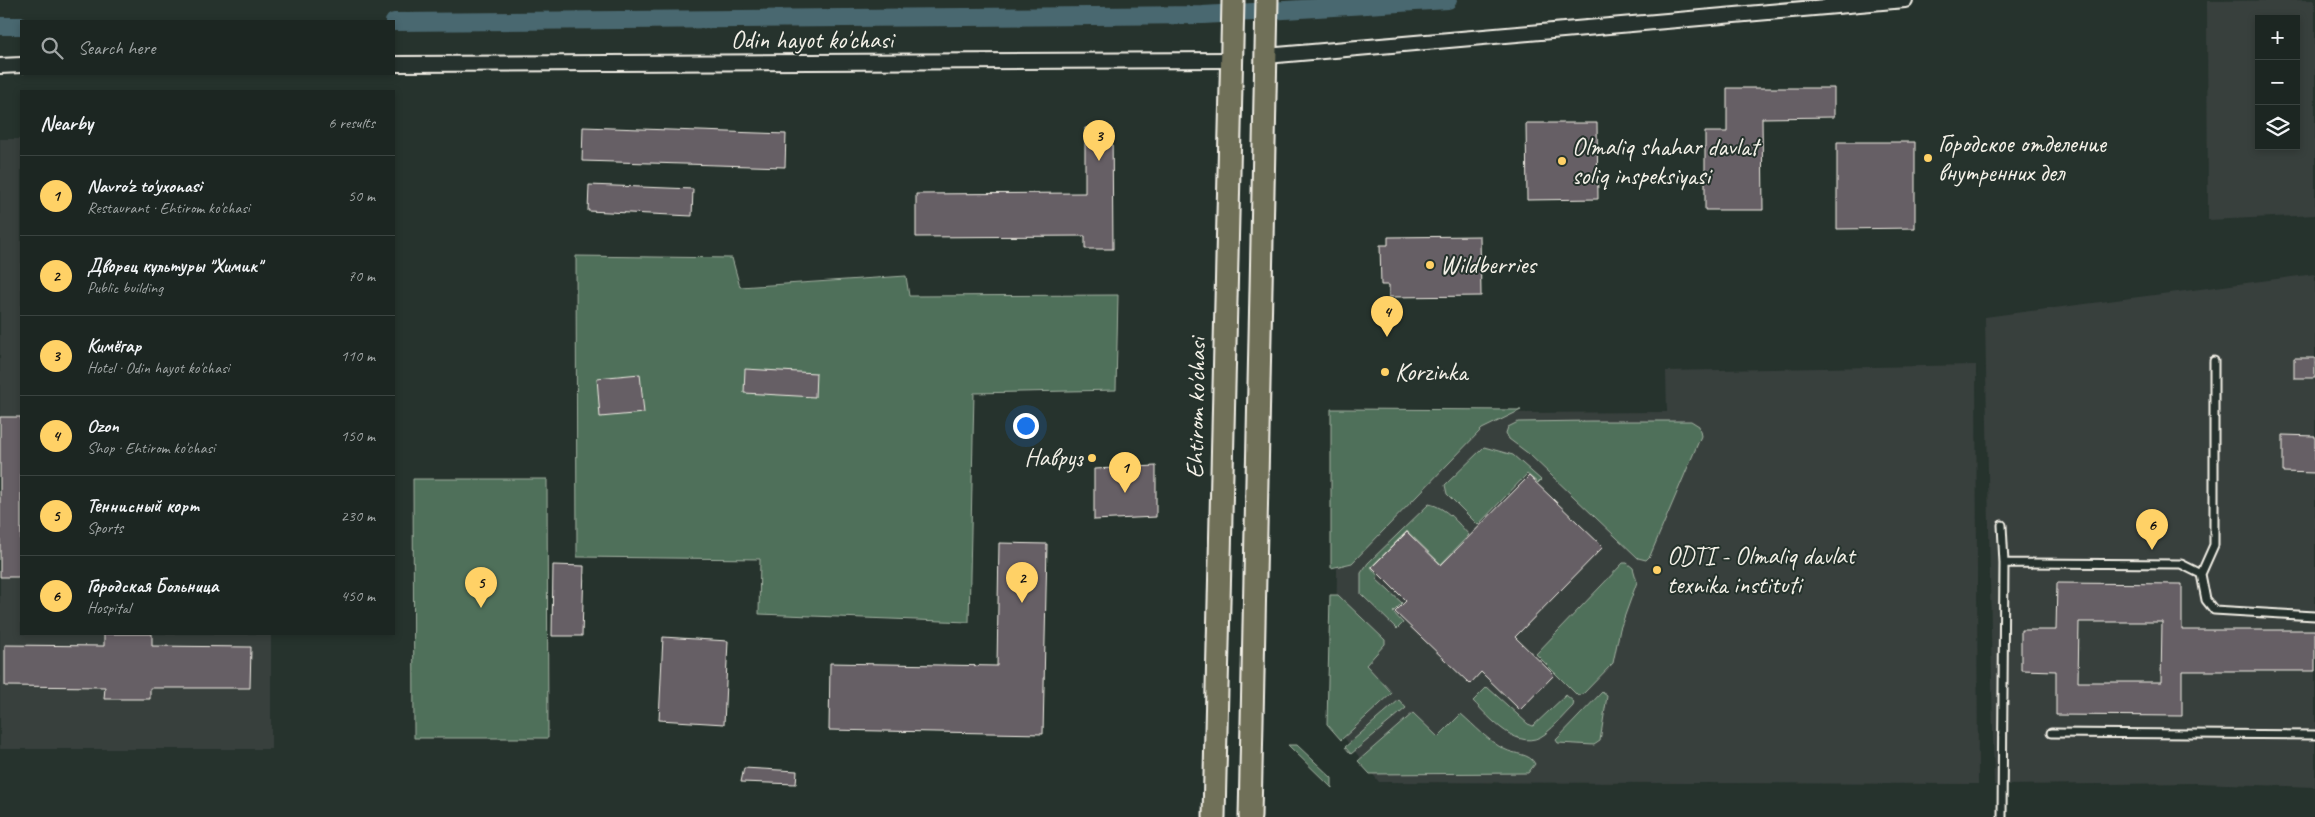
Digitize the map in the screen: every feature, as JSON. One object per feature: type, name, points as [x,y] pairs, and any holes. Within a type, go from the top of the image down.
[{"type":"main road","name":"Ehtirom ko'chasi","points":[[1214,817],[1233,0]]},
{"type":"main road","points":[[1250,817],[1267,0]]},
{"type":"street","points":[[1266,50],[1905,0]]},
{"type":"street","name":"Odin hayot ko'chasi","points":[[395,64],[1231,60]]},
{"type":"street","points":[[0,66],[20,65]]},
{"type":"lane","points":[[2214,362],[2214,545],[2200,574],[2206,600],[2214,610],[2315,616]]},
{"type":"lane","points":[[2002,525],[2004,563],[2002,817]]},
{"type":"lane","points":[[2004,563],[2182,564],[2200,574]]},
{"type":"lane","points":[[2051,733],[2315,735]]},
{"type":"shaded area","points":[[2315,0],[2315,215],[2208,220],[2207,1]]},
{"type":"shaded area","points":[[0,139],[20,139],[20,635],[271,635],[271,749],[0,749]]},
{"type":"shaded area","points":[[2315,274],[2315,787],[2198,783],[1994,785],[1985,317]]},
{"type":"shaded area","name":"ODTI - Olmaliq davlat texnika instituti","points":[[1976,365],[1978,784],[1379,782],[1335,726],[1339,414],[1667,412],[1666,371]]},
{"type":"green space","points":[[576,256],[732,258],[740,287],[906,276],[909,296],[1118,295],[1116,390],[974,393],[969,622],[759,614],[760,559],[577,557]]},
{"type":"green space","points":[[1331,409],[1521,410],[1482,429],[1352,563],[1331,568]]},
{"type":"green space","points":[[1691,421],[1699,426],[1701,436],[1650,556],[1646,560],[1638,558],[1529,454],[1509,439],[1506,433],[1508,427],[1518,422]]},
{"type":"green space","points":[[1484,447],[1513,455],[1541,480],[1538,483],[1527,474],[1478,525],[1447,494],[1445,485]]},
{"type":"green space","points":[[413,479],[547,479],[548,738],[414,738]]},
{"type":"green space","points":[[1429,504],[1441,508],[1469,535],[1441,564],[1407,531],[1371,567],[1378,576],[1376,579],[1402,603],[1393,612],[1403,623],[1397,629],[1361,594],[1361,573],[1368,563]]},
{"type":"green space","points":[[1623,563],[1627,563],[1633,568],[1637,582],[1620,629],[1613,663],[1584,693],[1578,696],[1536,654]]},
{"type":"green space","points":[[1330,595],[1338,595],[1385,640],[1385,644],[1366,665],[1392,693],[1341,740],[1327,724]]},
{"type":"green space","points":[[1487,687],[1528,724],[1533,726],[1566,695],[1574,702],[1573,706],[1545,734],[1535,739],[1525,740],[1515,737],[1496,724],[1473,701]]},
{"type":"green space","points":[[1602,692],[1607,696],[1600,741],[1594,745],[1558,743],[1556,740]]},
{"type":"green space","points":[[1399,700],[1406,708],[1351,754],[1345,747]]},
{"type":"green space","points":[[1413,713],[1438,737],[1461,714],[1498,746],[1526,756],[1533,760],[1535,764],[1528,773],[1370,774],[1358,761]]},
{"type":"green space","points":[[1288,745],[1297,745],[1332,778],[1332,788]]},
{"type":"building","points":[[1727,88],[1834,88],[1834,117],[1762,118],[1763,210],[1705,210],[1705,132],[1727,132]]},
{"type":"building","name":"Olmaliq shahar davlat soliq inspeksiyasi","points":[[1526,123],[1597,123],[1598,199],[1527,200]]},
{"type":"building","points":[[583,127],[786,134],[785,167],[582,161]]},
{"type":"building","points":[[1085,128],[1112,128],[1113,249],[1085,249],[1085,236],[916,237],[916,194],[1085,193]]},
{"type":"building","points":[[1837,142],[1915,142],[1915,228],[1837,229]]},
{"type":"building","points":[[589,185],[693,189],[692,216],[588,211]]},
{"type":"building","name":"Wildberries","points":[[1480,236],[1481,296],[1389,297],[1389,285],[1381,285],[1380,245],[1388,245],[1388,237]]},
{"type":"building","points":[[2294,358],[2315,358],[2315,378],[2294,378]]},
{"type":"building","points":[[745,369],[816,373],[815,397],[744,393]]},
{"type":"building","points":[[640,374],[644,413],[600,417],[597,378]]},
{"type":"building","points":[[0,417],[20,417],[20,577],[0,577]]},
{"type":"building","points":[[2283,435],[2315,436],[2315,473],[2283,472]]},
{"type":"building","points":[[1156,466],[1156,517],[1094,520],[1094,469]]},
{"type":"building","points":[[1529,476],[1603,547],[1515,637],[1554,675],[1520,710],[1481,672],[1470,684],[1395,612],[1406,601],[1372,567],[1407,532],[1441,565]]},
{"type":"building","points":[[999,543],[1047,544],[1043,734],[829,730],[830,663],[997,666]]},
{"type":"building","points":[[553,565],[584,566],[582,636],[552,636]]},
{"type":"building","points":[[2057,583],[2182,584],[2182,630],[2315,630],[2315,671],[2182,671],[2182,716],[2056,715],[2056,671],[2021,670],[2021,630],[2056,630]],"holes":[[[2079,622],[2162,622],[2161,682],[2078,682]]]},
{"type":"building","points":[[104,635],[152,635],[152,646],[251,647],[250,688],[150,688],[150,699],[104,699],[105,687],[5,686],[5,645],[104,646]]},
{"type":"building","points":[[663,637],[728,641],[724,724],[659,720]]},
{"type":"building","points":[[744,768],[797,771],[796,784],[741,782]]},
{"type":"waterway","points":[[395,22],[1203,15],[1448,0]]},
{"type":"waterway","points":[[0,26],[20,26]]},
{"type":"place","name":"Городское отделение внутренних дел","points":[[1928,158]]},
{"type":"place","name":"Кимёгар","points":[[1099,161]]},
{"type":"place","name":"Olmaliq shahar davlat soliq inspeksiyasi","points":[[1562,161]]},
{"type":"place","name":"Wildberries","points":[[1430,265]]},
{"type":"place","name":"Ozon","points":[[1387,337]]},
{"type":"place","name":"Korzinka","points":[[1385,372]]},
{"type":"place","name":"Навруз","points":[[1092,458]]},
{"type":"place","name":"Navro'z to'yxonasi","points":[[1125,493]]},
{"type":"place","name":"Городская Больница","points":[[2152,550]]},
{"type":"place","name":"ODTI - Olmaliq davlat texnika instituti","points":[[1657,570]]},
{"type":"place","name":"Дворец культуры \"Химик\"","points":[[1022,603]]},
{"type":"place","name":"Теннисный корт","points":[[481,608]]}]
